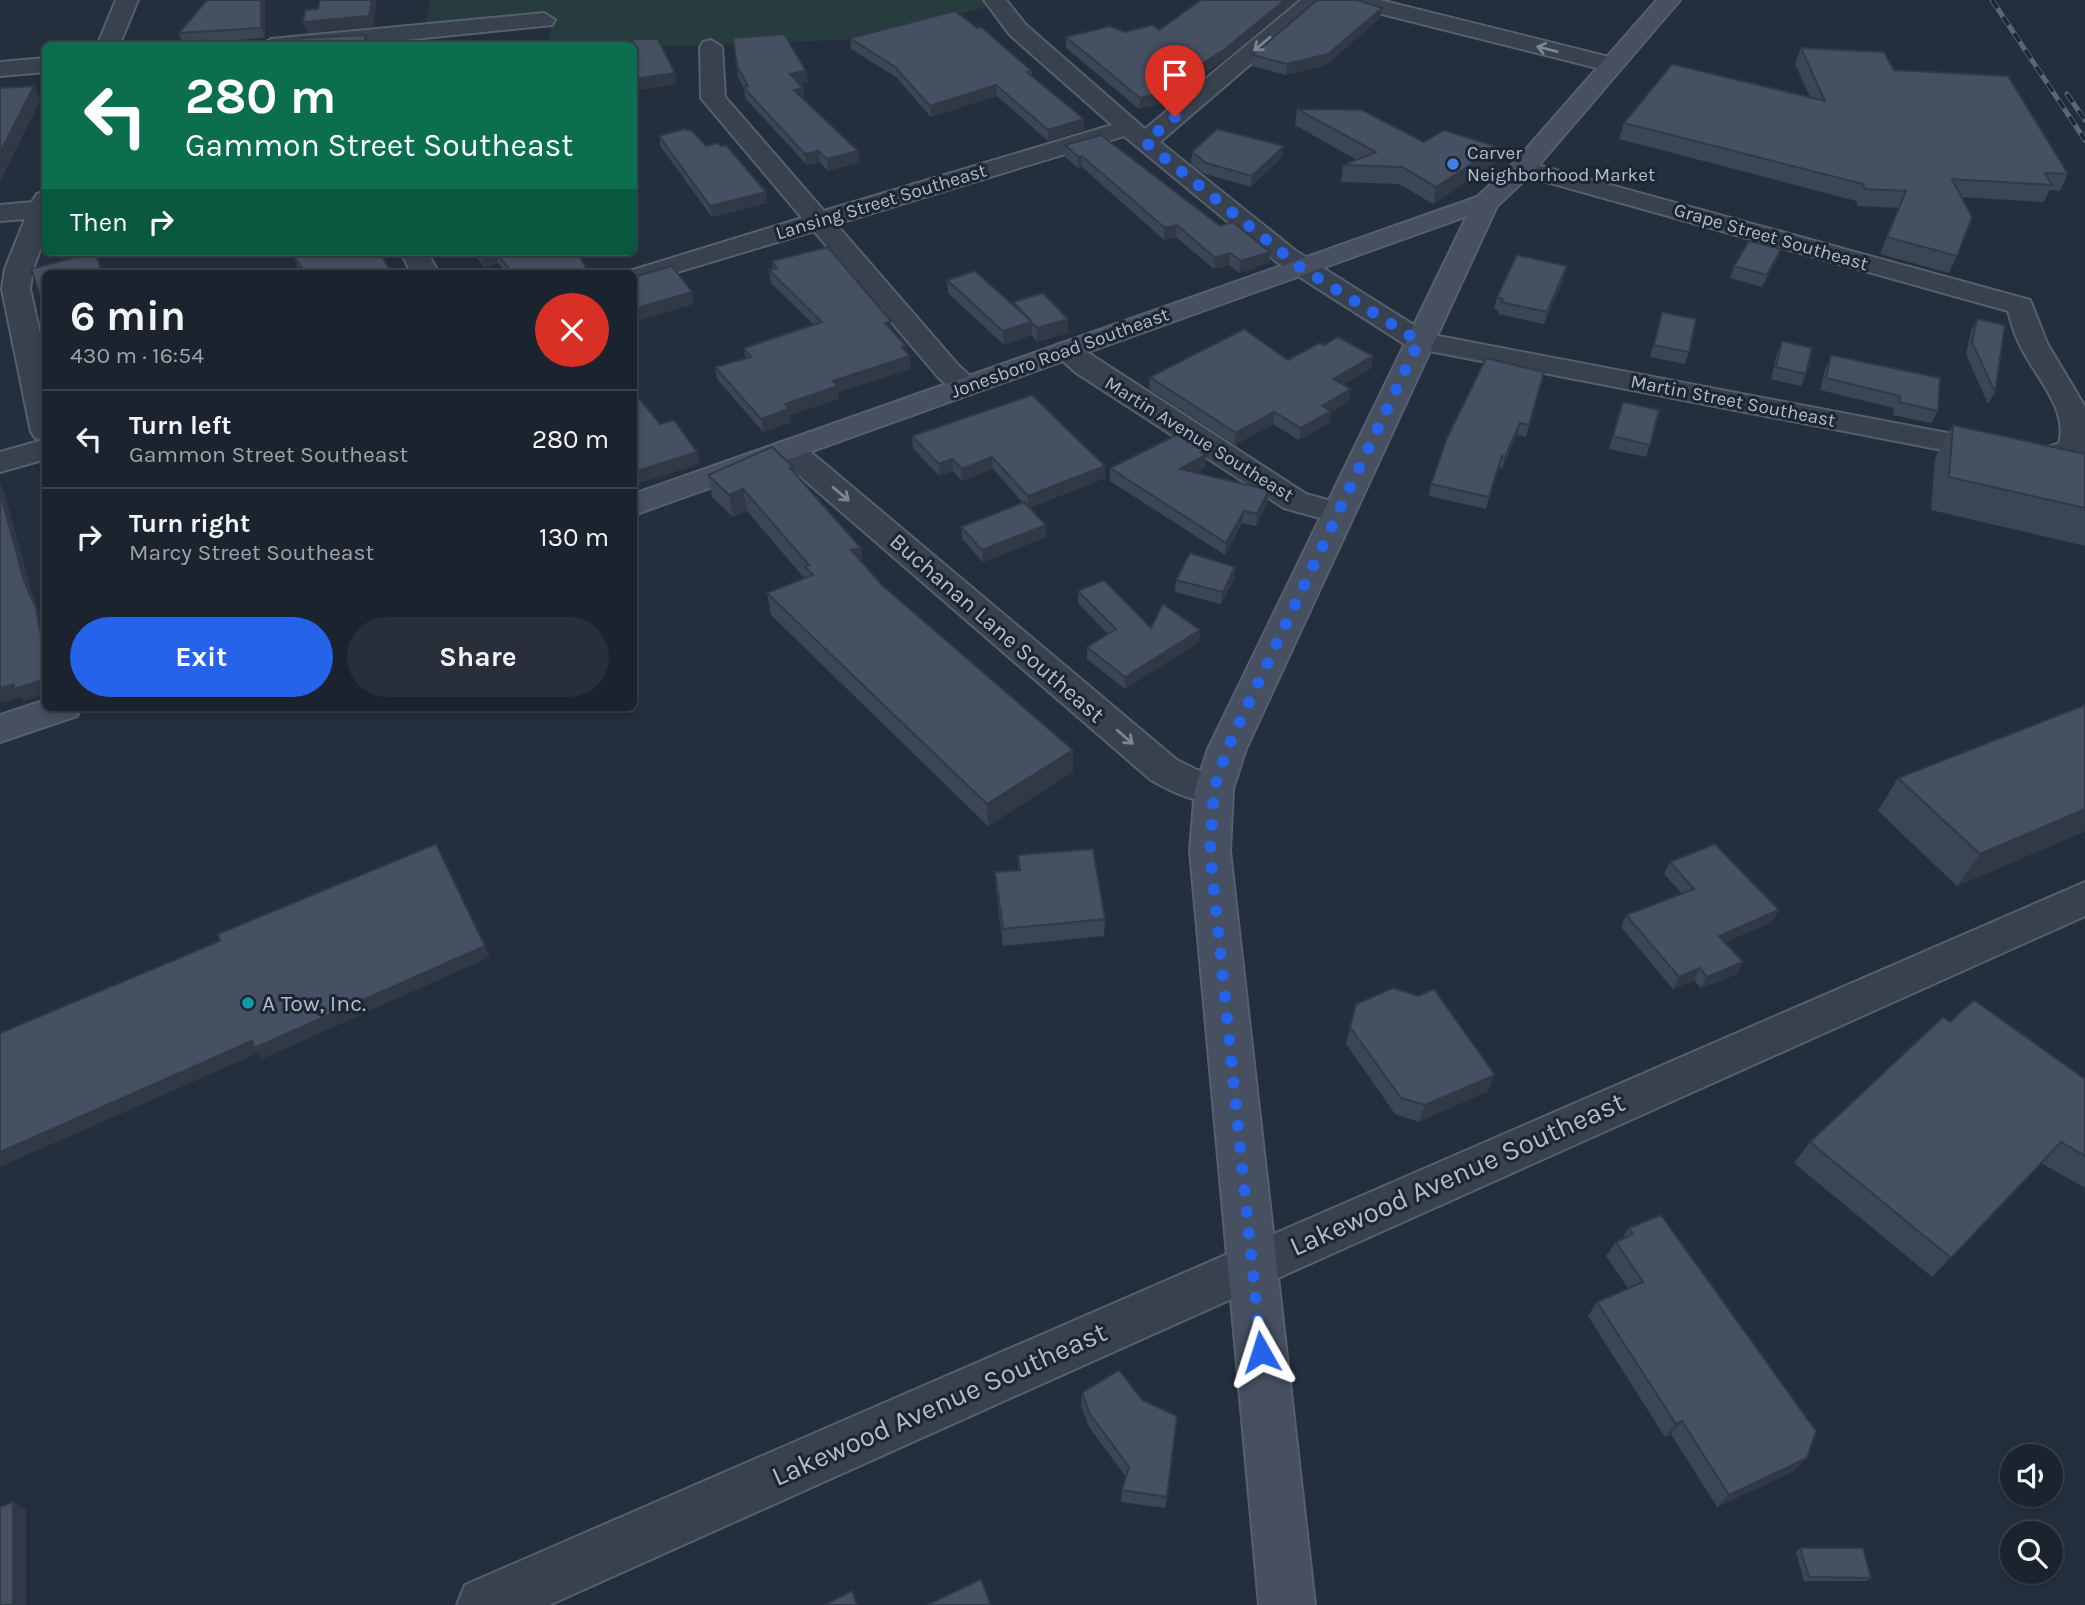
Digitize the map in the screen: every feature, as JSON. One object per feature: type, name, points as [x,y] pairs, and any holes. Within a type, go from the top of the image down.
[{"type":"main road","points":[[1287,1605],[1210,851],[1214,789],[1227,749],[1486,204],[1523,168],[1669,0]]},
{"type":"main road","name":"Jonesboro Road Southeast","points":[[637,504],[1465,208],[1486,204]]},
{"type":"main road","points":[[0,729],[52,711]]},
{"type":"street","points":[[110,42],[127,0]]},
{"type":"street","points":[[995,0],[1018,30],[1137,135],[1300,267],[1419,341]]},
{"type":"street","points":[[1137,135],[1314,0]]},
{"type":"street","points":[[1354,0],[1614,65]]},
{"type":"street","points":[[308,42],[544,20]]},
{"type":"street","points":[[711,47],[713,98],[949,372],[966,386]]},
{"type":"street","points":[[0,69],[42,65]]},
{"type":"street","name":"Lansing Street Southeast","points":[[637,275],[820,220],[1137,135]]},
{"type":"street","name":"Grape Street Southeast","points":[[1523,168],[2020,306],[2033,343],[2072,411],[2078,430],[2073,447],[2046,459]]},
{"type":"street","points":[[0,213],[42,206]]},
{"type":"street","points":[[42,211],[19,269],[16,289],[42,413]]},
{"type":"street","name":"Martin Street Southeast","points":[[1419,341],[2015,456],[2046,459]]},
{"type":"street","name":"Martin Avenue Southeast","points":[[1066,351],[1085,366],[1295,501],[1338,513]]},
{"type":"street","points":[[0,462],[42,450]]},
{"type":"street","name":"Buchanan Lane Southeast","points":[[789,450],[1164,770],[1186,782],[1214,789]]},
{"type":"street","name":"Lakewood Avenue Southeast","points":[[485,1605],[2085,898]]},
{"type":"green space","points":[[430,0],[990,0],[993,6],[842,40],[637,47],[637,42],[550,42],[551,15],[426,29]]},
{"type":"building","points":[[207,0],[261,0],[261,28],[179,33]]},
{"type":"building","points":[[320,0],[372,0],[369,16],[303,22],[305,10],[318,9]]},
{"type":"building","points":[[1201,0],[1285,0],[1224,50],[1169,84],[1176,89],[1140,98],[1066,37],[1110,26],[1125,32],[1153,25],[1159,30]]},
{"type":"building","points":[[1317,0],[1357,0],[1382,8],[1328,54],[1287,64],[1253,55]]},
{"type":"building","points":[[955,11],[977,28],[981,27],[1032,71],[1027,72],[1084,119],[1048,130],[996,85],[930,106],[895,67],[850,38]]},
{"type":"building","points":[[784,34],[806,71],[790,74],[803,88],[794,90],[858,151],[827,159],[818,151],[805,154],[743,87],[748,86],[737,66],[733,38]]},
{"type":"building","points":[[366,35],[365,42],[300,42],[301,38]]},
{"type":"building","points":[[633,39],[658,39],[675,73],[637,79],[637,42],[632,42]]},
{"type":"building","points":[[1801,48],[1884,52],[1894,70],[2008,76],[2068,174],[2045,173],[2052,185],[1952,179],[1972,217],[1957,256],[1887,237],[1906,191],[1865,189],[1863,184],[1624,123],[1672,64],[1825,101]]},
{"type":"building","points":[[34,86],[0,153],[0,88]]},
{"type":"building","points":[[1297,109],[1362,110],[1424,142],[1444,130],[1498,147],[1436,187],[1402,167],[1343,165],[1376,152]]},
{"type":"building","points":[[684,129],[692,131],[706,146],[717,143],[726,145],[766,192],[710,206],[659,136]]},
{"type":"building","points":[[1217,129],[1284,146],[1252,176],[1206,163],[1192,152]]},
{"type":"building","points":[[1101,135],[1220,226],[1233,222],[1270,252],[1241,261],[1230,253],[1215,258],[1177,225],[1165,228],[1082,156],[1078,157],[1065,145]]},
{"type":"building","points":[[1749,241],[1781,249],[1767,275],[1734,266]]},
{"type":"building","points":[[828,247],[891,321],[885,323],[906,346],[902,347],[910,356],[833,381],[838,386],[785,404],[789,409],[761,419],[715,367],[751,357],[744,348],[822,322],[769,270],[777,268],[772,261]]},
{"type":"building","points":[[1517,255],[1567,266],[1547,312],[1501,302],[1503,299],[1497,297]]},
{"type":"building","points":[[80,256],[96,256],[101,270],[42,270],[42,301],[31,269]]},
{"type":"building","points":[[293,256],[381,256],[390,270],[303,270]]},
{"type":"building","points":[[498,256],[579,256],[587,270],[510,270]]},
{"type":"building","points":[[672,266],[692,292],[637,308],[637,276]]},
{"type":"building","points":[[975,271],[1031,321],[1013,302],[1043,293],[1068,319],[1037,328],[1031,322],[1003,331],[947,280]]},
{"type":"building","points":[[1662,312],[1696,319],[1689,352],[1654,345]]},
{"type":"building","points":[[1977,319],[2005,325],[1995,392],[1972,342]]},
{"type":"building","points":[[1244,329],[1288,360],[1319,343],[1324,345],[1338,337],[1373,356],[1333,379],[1351,389],[1322,406],[1331,411],[1301,428],[1274,412],[1236,433],[1150,377]]},
{"type":"building","points":[[1782,341],[1812,348],[1806,374],[1776,367]]},
{"type":"building","points":[[1831,355],[1940,378],[1938,411],[1899,402],[1900,396],[1826,378]]},
{"type":"building","points":[[1486,358],[1544,372],[1529,425],[1520,423],[1505,457],[1502,456],[1489,497],[1431,484],[1447,438]]},
{"type":"building","points":[[1032,395],[1105,466],[1028,496],[992,457],[962,469],[952,459],[939,464],[912,436]]},
{"type":"building","points":[[637,396],[660,424],[674,420],[697,452],[637,471]]},
{"type":"building","points":[[1623,402],[1659,410],[1650,445],[1613,436]]},
{"type":"building","points":[[1953,425],[2085,454],[2085,508],[1949,477]]},
{"type":"building","points":[[1182,432],[1207,448],[1201,452],[1206,455],[1180,469],[1269,490],[1257,514],[1244,511],[1226,543],[1110,468]]},
{"type":"building","points":[[772,447],[793,467],[790,468],[861,548],[851,550],[882,585],[1073,750],[987,804],[767,593],[813,575],[805,567],[809,565],[743,489],[729,495],[708,475]]},
{"type":"building","points":[[0,492],[24,581],[36,608],[42,641],[42,680],[14,689],[14,684],[0,688]]},
{"type":"building","points":[[1024,502],[1046,525],[982,550],[961,527]]},
{"type":"building","points":[[1190,553],[1235,567],[1223,592],[1176,580]]},
{"type":"building","points":[[1104,580],[1151,628],[1163,604],[1200,630],[1125,677],[1087,647],[1116,629],[1078,591]]},
{"type":"building","points":[[2085,705],[2085,809],[1980,854],[1898,778]]},
{"type":"building","name":"A Tow, Inc.","points":[[436,844],[485,946],[254,1048],[252,1041],[0,1152],[0,1033],[220,941],[218,934]]},
{"type":"building","points":[[1715,844],[1779,910],[1719,936],[1743,962],[1707,977],[1700,968],[1679,977],[1626,915],[1694,889],[1670,862]]},
{"type":"building","points":[[1093,849],[1105,919],[1003,929],[995,872],[1020,870],[1018,855]]},
{"type":"building","points":[[1393,988],[1418,996],[1434,989],[1495,1075],[1425,1105],[1401,1098],[1350,1027],[1356,1004]]},
{"type":"building","points":[[1974,1000],[2085,1079],[2085,1156],[2061,1142],[1951,1258],[1810,1142],[1943,1017],[1950,1022]]},
{"type":"building","points":[[1661,1215],[1816,1431],[1807,1458],[1729,1495],[1682,1421],[1676,1424],[1597,1302],[1643,1282],[1616,1242],[1633,1234],[1629,1228]]},
{"type":"building","points":[[1119,1370],[1142,1400],[1177,1416],[1167,1497],[1122,1490],[1129,1467],[1090,1414],[1082,1393]]},
{"type":"building","points":[[13,1502],[13,1605],[0,1605],[0,1507]]},
{"type":"building","points":[[1800,1548],[1863,1548],[1871,1578],[1809,1577]]},
{"type":"building","points":[[981,1579],[991,1605],[927,1605]]},
{"type":"building","points":[[852,1591],[857,1605],[824,1605]]},
{"type":"railway","points":[[1992,0],[2085,140]]},
{"type":"railway","points":[[2067,94],[2085,120]]},
{"type":"place","name":"Carver Neighborhood Market","points":[[1453,164]]},
{"type":"place","name":"A Tow, Inc.","points":[[248,1003]]},
{"type":"route","points":[[1175,117],[1145,142],[1300,267],[1419,341],[1227,749],[1214,789],[1210,851],[1261,1352]]}]
